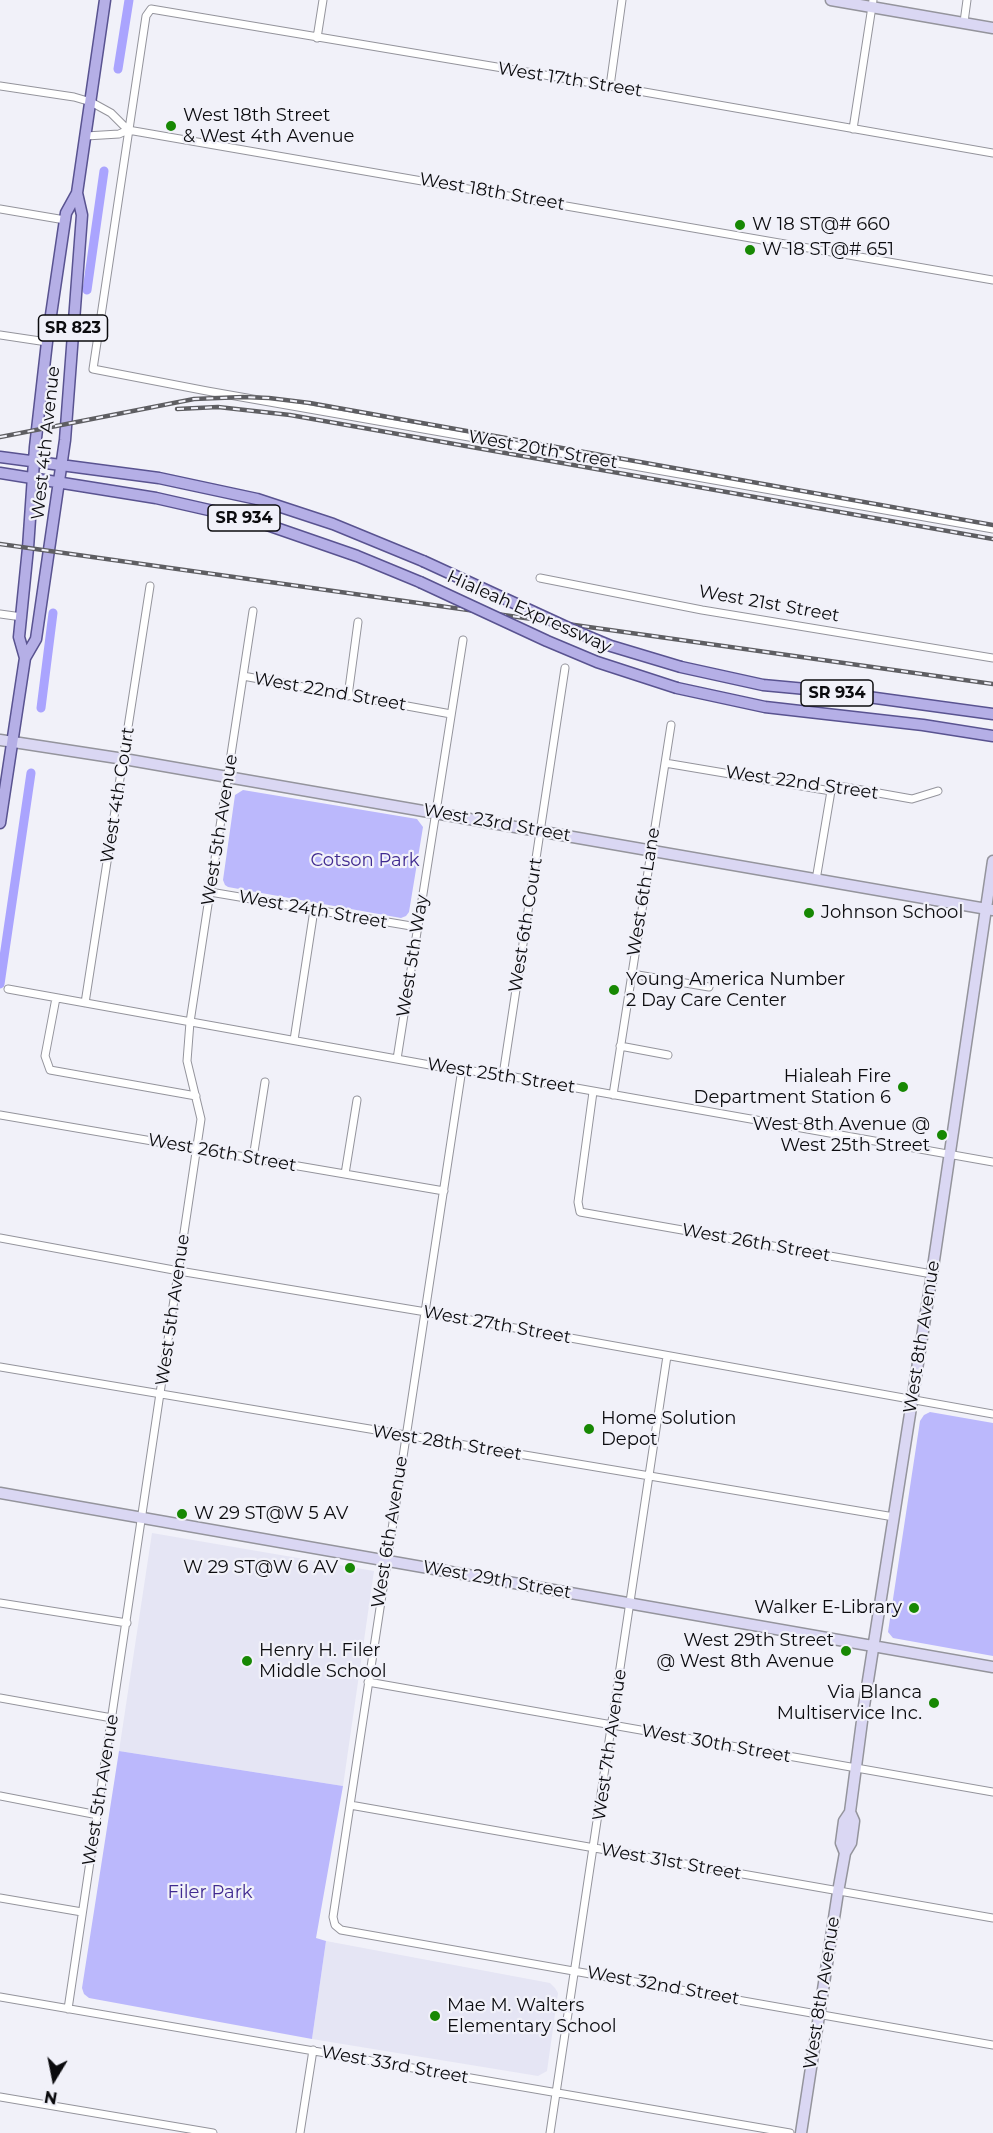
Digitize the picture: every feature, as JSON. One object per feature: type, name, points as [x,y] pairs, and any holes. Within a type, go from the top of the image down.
[{"type":"main road","name":"West 4th Avenue","points":[[25,658],[19,637],[47,342],[66,213],[77,193],[105,0]]},
{"type":"main road","name":"West 4th Avenue","points":[[0,824],[25,658],[36,639],[60,483],[70,384],[75,288],[82,215],[77,193]]},
{"type":"main road","name":"SR 934","points":[[0,457],[62,464]]},
{"type":"main road","name":"Hialeah Expressway","points":[[62,464],[159,478],[257,499],[333,524],[423,561],[575,632],[611,646],[681,667],[763,685],[993,714]]},
{"type":"main road","name":"SR 934","points":[[0,473],[60,483]]},
{"type":"main road","name":"Hialeah Expressway","points":[[60,483],[156,498],[252,520],[357,556],[597,662],[677,688],[765,706],[993,736]]},
{"type":"street","points":[[317,38],[323,0]]},
{"type":"street","points":[[610,86],[622,0]]},
{"type":"street","points":[[831,0],[873,4],[993,28]]},
{"type":"street","points":[[964,22],[967,0]]},
{"type":"street","points":[[853,129],[873,4]]},
{"type":"street","name":"West 17th Street","points":[[128,130],[148,12],[156,9],[993,153]]},
{"type":"street","points":[[0,86],[74,97],[91,102],[111,113],[128,130],[120,134],[86,136]]},
{"type":"street","name":"West 18th Street","points":[[128,130],[993,280]]},
{"type":"street","name":"West 20th Street","points":[[128,130],[93,369],[993,529]]},
{"type":"street","points":[[0,209],[65,220]]},
{"type":"street","points":[[0,335],[47,342]]},
{"type":"street","name":"West 21st Street","points":[[540,578],[702,610],[993,658]]},
{"type":"street","name":"West 4th Court","points":[[86,1004],[150,586]]},
{"type":"street","name":"West 5th Avenue","points":[[68,2009],[201,1119],[187,1061],[190,1022],[253,611]]},
{"type":"street","points":[[0,614],[22,617]]},
{"type":"street","points":[[348,696],[358,622]]},
{"type":"street","name":"West 5th Way","points":[[397,1059],[463,640]]},
{"type":"street","name":"West 6th Court","points":[[503,1076],[565,668]]},
{"type":"street","name":"West 22nd Street","points":[[243,676],[451,714]]},
{"type":"street","name":"West 6th Lane","points":[[613,1095],[671,725]]},
{"type":"street","name":"West 23rd Street","points":[[0,740],[435,812],[989,909]]},
{"type":"street","name":"West 22nd Street","points":[[665,763],[831,791],[839,786],[912,799],[938,791]]},
{"type":"street","points":[[816,880],[831,791]]},
{"type":"street","name":"West 8th Avenue","points":[[801,2133],[844,1853],[841,1843],[843,1821],[850,1812],[873,1647],[989,909],[993,861]]},
{"type":"street","name":"West 24th Street","points":[[210,892],[417,927]]},
{"type":"street","points":[[294,1040],[314,910]]},
{"type":"street","points":[[632,974],[710,987]]},
{"type":"street","name":"West 25th Street","points":[[8,990],[993,1162]]},
{"type":"street","points":[[56,998],[45,1056],[50,1070],[196,1096]]},
{"type":"street","points":[[620,1046],[668,1054]]},
{"type":"street","name":"West 6th Avenue","points":[[335,1925],[333,1917],[462,1069]]},
{"type":"street","points":[[253,1158],[265,1082]]},
{"type":"street","name":"West 26th Street","points":[[593,1092],[578,1202],[580,1212],[932,1274]]},
{"type":"street","points":[[345,1174],[357,1100]]},
{"type":"street","name":"West 26th Street","points":[[0,1115],[444,1191]]},
{"type":"street","name":"West 27th Street","points":[[0,1238],[993,1414]]},
{"type":"street","name":"West 7th Avenue","points":[[550,2133],[667,1356]]},
{"type":"street","name":"West 28th Street","points":[[0,1367],[894,1517]]},
{"type":"street","name":"West 29th Street","points":[[0,1493],[993,1667]]},
{"type":"street","points":[[0,1603],[127,1623]]},
{"type":"street","name":"West 30th Street","points":[[368,1682],[993,1792]]},
{"type":"street","points":[[0,1698],[112,1718]]},
{"type":"street","points":[[0,1796],[98,1815]]},
{"type":"street","name":"West 31st Street","points":[[350,1805],[993,1918]]},
{"type":"street","points":[[0,1898],[82,1912]]},
{"type":"street","name":"West 32nd Street","points":[[335,1925],[341,1930],[993,2045]]},
{"type":"street","name":"West 33rd Street","points":[[0,1997],[790,2133]]},
{"type":"street","points":[[300,2133],[313,2050]]},
{"type":"street","points":[[0,2097],[213,2133]]},
{"type":"shaded area","name":"Henry H. Filer Middle School","points":[[152,1533],[374,1571],[343,1786],[119,1751]]},
{"type":"shaded area","name":"Mae M. Walters Elementary School","points":[[326,1941],[550,1983],[558,1993],[547,2071],[538,2076],[312,2039]]},
{"type":"green space","name":"Cotson Park","points":[[243,790],[417,819],[423,827],[409,912],[406,916],[401,918],[225,885],[223,880],[235,795]]},
{"type":"green space","points":[[930,1412],[993,1423],[993,1656],[893,1638],[888,1632],[920,1421]]},
{"type":"green space","name":"Filer Park","points":[[119,1751],[343,1786],[316,1938],[326,1941],[312,2039],[89,1998],[84,1994],[82,1988]]},
{"type":"waterway","points":[[118,69],[129,0]]},
{"type":"waterway","points":[[87,290],[104,171]]},
{"type":"waterway","points":[[41,708],[53,613]]},
{"type":"waterway","points":[[0,984],[31,773]]},
{"type":"railway","points":[[0,437],[194,399],[269,398],[310,403],[993,525]]},
{"type":"railway","points":[[177,409],[218,407],[290,415],[993,539]]},
{"type":"railway","points":[[0,544],[993,684]]},
{"type":"place","name":"West 18th Street & West 4th Avenue","points":[[171,126]]},
{"type":"place","name":"W 18 ST@# 660","points":[[740,225]]},
{"type":"place","name":"W 18 ST@# 651","points":[[750,250]]},
{"type":"place","name":"Johnson School","points":[[809,913]]},
{"type":"place","name":"Young America Number 2 Day Care Center","points":[[614,990]]},
{"type":"place","name":"Hialeah Fire Department Station 6","points":[[903,1087]]},
{"type":"place","name":"West 8th Avenue @ West 25th Street","points":[[942,1135]]},
{"type":"place","name":"Home Solution Depot","points":[[589,1429]]},
{"type":"place","name":"W 29 ST@W 5 AV","points":[[182,1514]]},
{"type":"place","name":"W 29 ST@W 6 AV","points":[[350,1568]]},
{"type":"place","name":"Walker E-Library","points":[[914,1608]]},
{"type":"place","name":"West 29th Street @ West 8th Avenue","points":[[846,1651]]},
{"type":"place","name":"Henry H. Filer Middle School","points":[[247,1661]]},
{"type":"place","name":"Via Blanca Multiservice Inc.","points":[[934,1703]]},
{"type":"place","name":"Mae M. Walters Elementary School","points":[[435,2016]]}]
